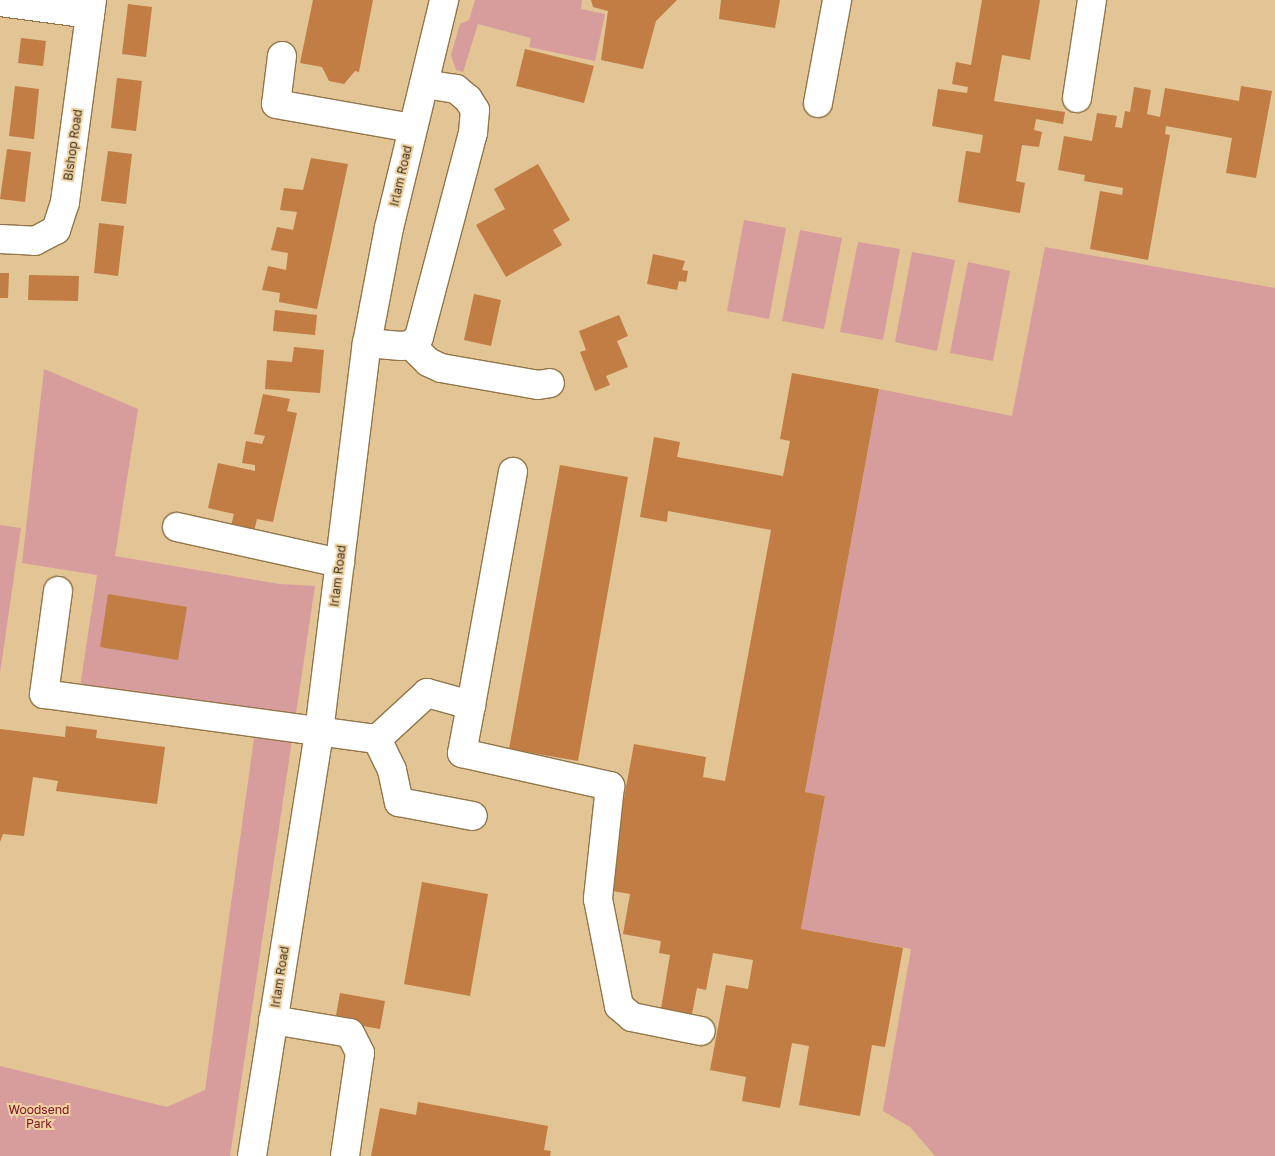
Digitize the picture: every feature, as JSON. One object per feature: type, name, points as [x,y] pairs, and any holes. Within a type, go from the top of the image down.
[{"type":"street","name":"Irlam Road","points":[[252,1156],[319,732],[366,343],[412,128],[444,0]]},
{"type":"street","points":[[818,102],[837,0]]},
{"type":"street","points":[[1077,98],[1092,0]]},
{"type":"street","points":[[0,2],[91,7]]},
{"type":"street","name":"Bishop Road","points":[[0,239],[35,241],[56,230],[65,202],[91,7]]},
{"type":"street","points":[[282,56],[276,104],[412,128]]},
{"type":"street","points":[[411,345],[419,337],[427,312],[473,133],[475,110],[456,89],[424,84]]},
{"type":"street","points":[[366,343],[411,345],[428,362],[441,368],[538,385],[550,383]]},
{"type":"street","points":[[513,472],[462,753],[610,786],[598,899],[619,1006],[632,1017],[701,1031]]},
{"type":"street","points":[[177,527],[340,563]]},
{"type":"street","points":[[58,591],[44,694],[377,739],[427,693],[471,705]]},
{"type":"street","points":[[377,739],[392,770],[399,802],[473,816]]},
{"type":"street","points":[[273,1020],[350,1033],[360,1053],[345,1156]]},
{"type":"green space","points":[[475,0],[582,0],[581,9],[605,14],[595,61],[529,47],[531,38],[478,24],[463,72],[456,70],[451,55],[460,24],[469,20]]},
{"type":"green space","points":[[744,220],[786,228],[769,319],[727,311]]},
{"type":"green space","points":[[800,230],[842,238],[824,329],[782,321]]},
{"type":"green space","points":[[858,242],[900,249],[883,340],[840,332]]},
{"type":"green space","points":[[1045,247],[1275,288],[1275,1156],[935,1156],[910,1127],[883,1111],[911,949],[801,929],[825,796],[805,792],[879,389],[1012,416]]},
{"type":"green space","points":[[912,252],[955,260],[937,351],[895,342]]},
{"type":"green space","points":[[968,262],[1010,271],[993,361],[950,353]]},
{"type":"green space","name":"Woodsend Park","points":[[44,369],[138,409],[115,556],[279,584],[315,586],[230,1156],[0,1156],[0,1066],[167,1107],[205,1090],[258,710],[80,687],[97,575],[22,563]]},
{"type":"green space","points":[[0,525],[21,528],[0,673]]},
{"type":"building","points":[[313,0],[373,0],[359,72],[355,71],[344,84],[329,81],[322,67],[300,63]]},
{"type":"building","points":[[591,0],[677,0],[656,21],[643,69],[601,60],[608,11],[593,7]]},
{"type":"building","points":[[721,0],[780,0],[775,28],[719,19]]},
{"type":"building","points":[[982,0],[1040,0],[1030,60],[1002,55],[994,101],[1065,112],[1063,124],[1036,119],[1034,130],[1042,132],[1039,147],[1022,145],[1016,181],[1025,183],[1020,213],[958,202],[966,151],[980,153],[983,135],[932,126],[938,89],[967,93],[968,87],[952,84],[956,62],[971,65]]},
{"type":"building","points":[[128,4],[152,7],[146,57],[122,54]]},
{"type":"building","points":[[21,38],[46,41],[43,66],[18,63]]},
{"type":"building","points":[[525,49],[594,66],[584,103],[516,86]]},
{"type":"building","points":[[117,78],[142,81],[136,131],[111,128]]},
{"type":"building","points":[[15,86],[39,89],[34,139],[9,136]]},
{"type":"building","points":[[1241,86],[1272,91],[1256,178],[1226,173],[1232,138],[1166,126],[1165,134],[1170,135],[1148,260],[1090,249],[1100,191],[1122,195],[1123,188],[1084,181],[1085,175],[1058,170],[1064,136],[1092,141],[1097,113],[1117,116],[1115,127],[1122,128],[1125,111],[1130,112],[1134,87],[1151,90],[1147,114],[1160,117],[1165,88],[1239,101]]},
{"type":"building","points":[[7,149],[31,152],[25,202],[0,199]]},
{"type":"building","points":[[108,151],[132,154],[126,204],[101,201]]},
{"type":"building","points":[[311,158],[348,164],[317,309],[279,302],[280,293],[262,290],[268,266],[286,270],[288,253],[271,250],[277,227],[293,230],[297,212],[280,210],[284,188],[303,190]]},
{"type":"building","points":[[538,164],[570,220],[553,230],[562,245],[506,277],[476,225],[505,209],[494,189]]},
{"type":"building","points":[[99,223],[124,226],[118,276],[94,273]]},
{"type":"building","points":[[653,254],[685,261],[682,270],[688,271],[686,282],[679,281],[677,290],[647,284]]},
{"type":"building","points":[[0,273],[9,273],[8,298],[0,298]]},
{"type":"building","points":[[29,275],[79,276],[78,301],[28,300]]},
{"type":"building","points":[[474,294],[501,300],[491,346],[464,340]]},
{"type":"building","points":[[275,310],[317,315],[315,335],[273,331]]},
{"type":"building","points":[[619,315],[628,336],[617,341],[628,367],[606,376],[610,385],[595,391],[580,352],[586,350],[579,331]]},
{"type":"building","points":[[294,347],[324,350],[320,393],[265,389],[267,360],[292,362]]},
{"type":"building","points":[[792,373],[879,389],[805,792],[825,796],[801,929],[903,948],[885,1047],[872,1045],[860,1116],[799,1105],[809,1046],[792,1043],[780,1108],[742,1101],[746,1077],[710,1070],[726,985],[748,989],[753,960],[713,953],[706,990],[697,988],[692,1014],[661,1009],[670,955],[659,953],[661,941],[623,934],[630,894],[607,890],[634,744],[706,757],[703,777],[725,781],[771,530],[668,511],[667,522],[640,517],[654,437],[680,442],[677,457],[783,476],[790,441],[780,439]]},
{"type":"building","points":[[263,394],[290,399],[287,411],[297,413],[273,522],[257,519],[253,535],[230,530],[234,514],[208,508],[218,463],[255,471],[255,465],[242,463],[246,441],[262,444],[265,436],[254,434]]},
{"type":"building","points":[[560,465],[628,477],[578,761],[509,749]]},
{"type":"building","points":[[108,594],[187,607],[178,660],[100,647]]},
{"type":"building","points":[[66,726],[97,730],[96,738],[165,747],[157,804],[56,791],[58,781],[33,777],[24,836],[3,834],[0,842],[0,729],[65,737]]},
{"type":"building","points":[[422,882],[488,894],[470,996],[404,984]]},
{"type":"building","points":[[340,993],[385,1001],[380,1029],[335,1021]]},
{"type":"building","points":[[418,1102],[548,1126],[544,1150],[551,1151],[550,1156],[371,1156],[380,1108],[416,1115]]}]
